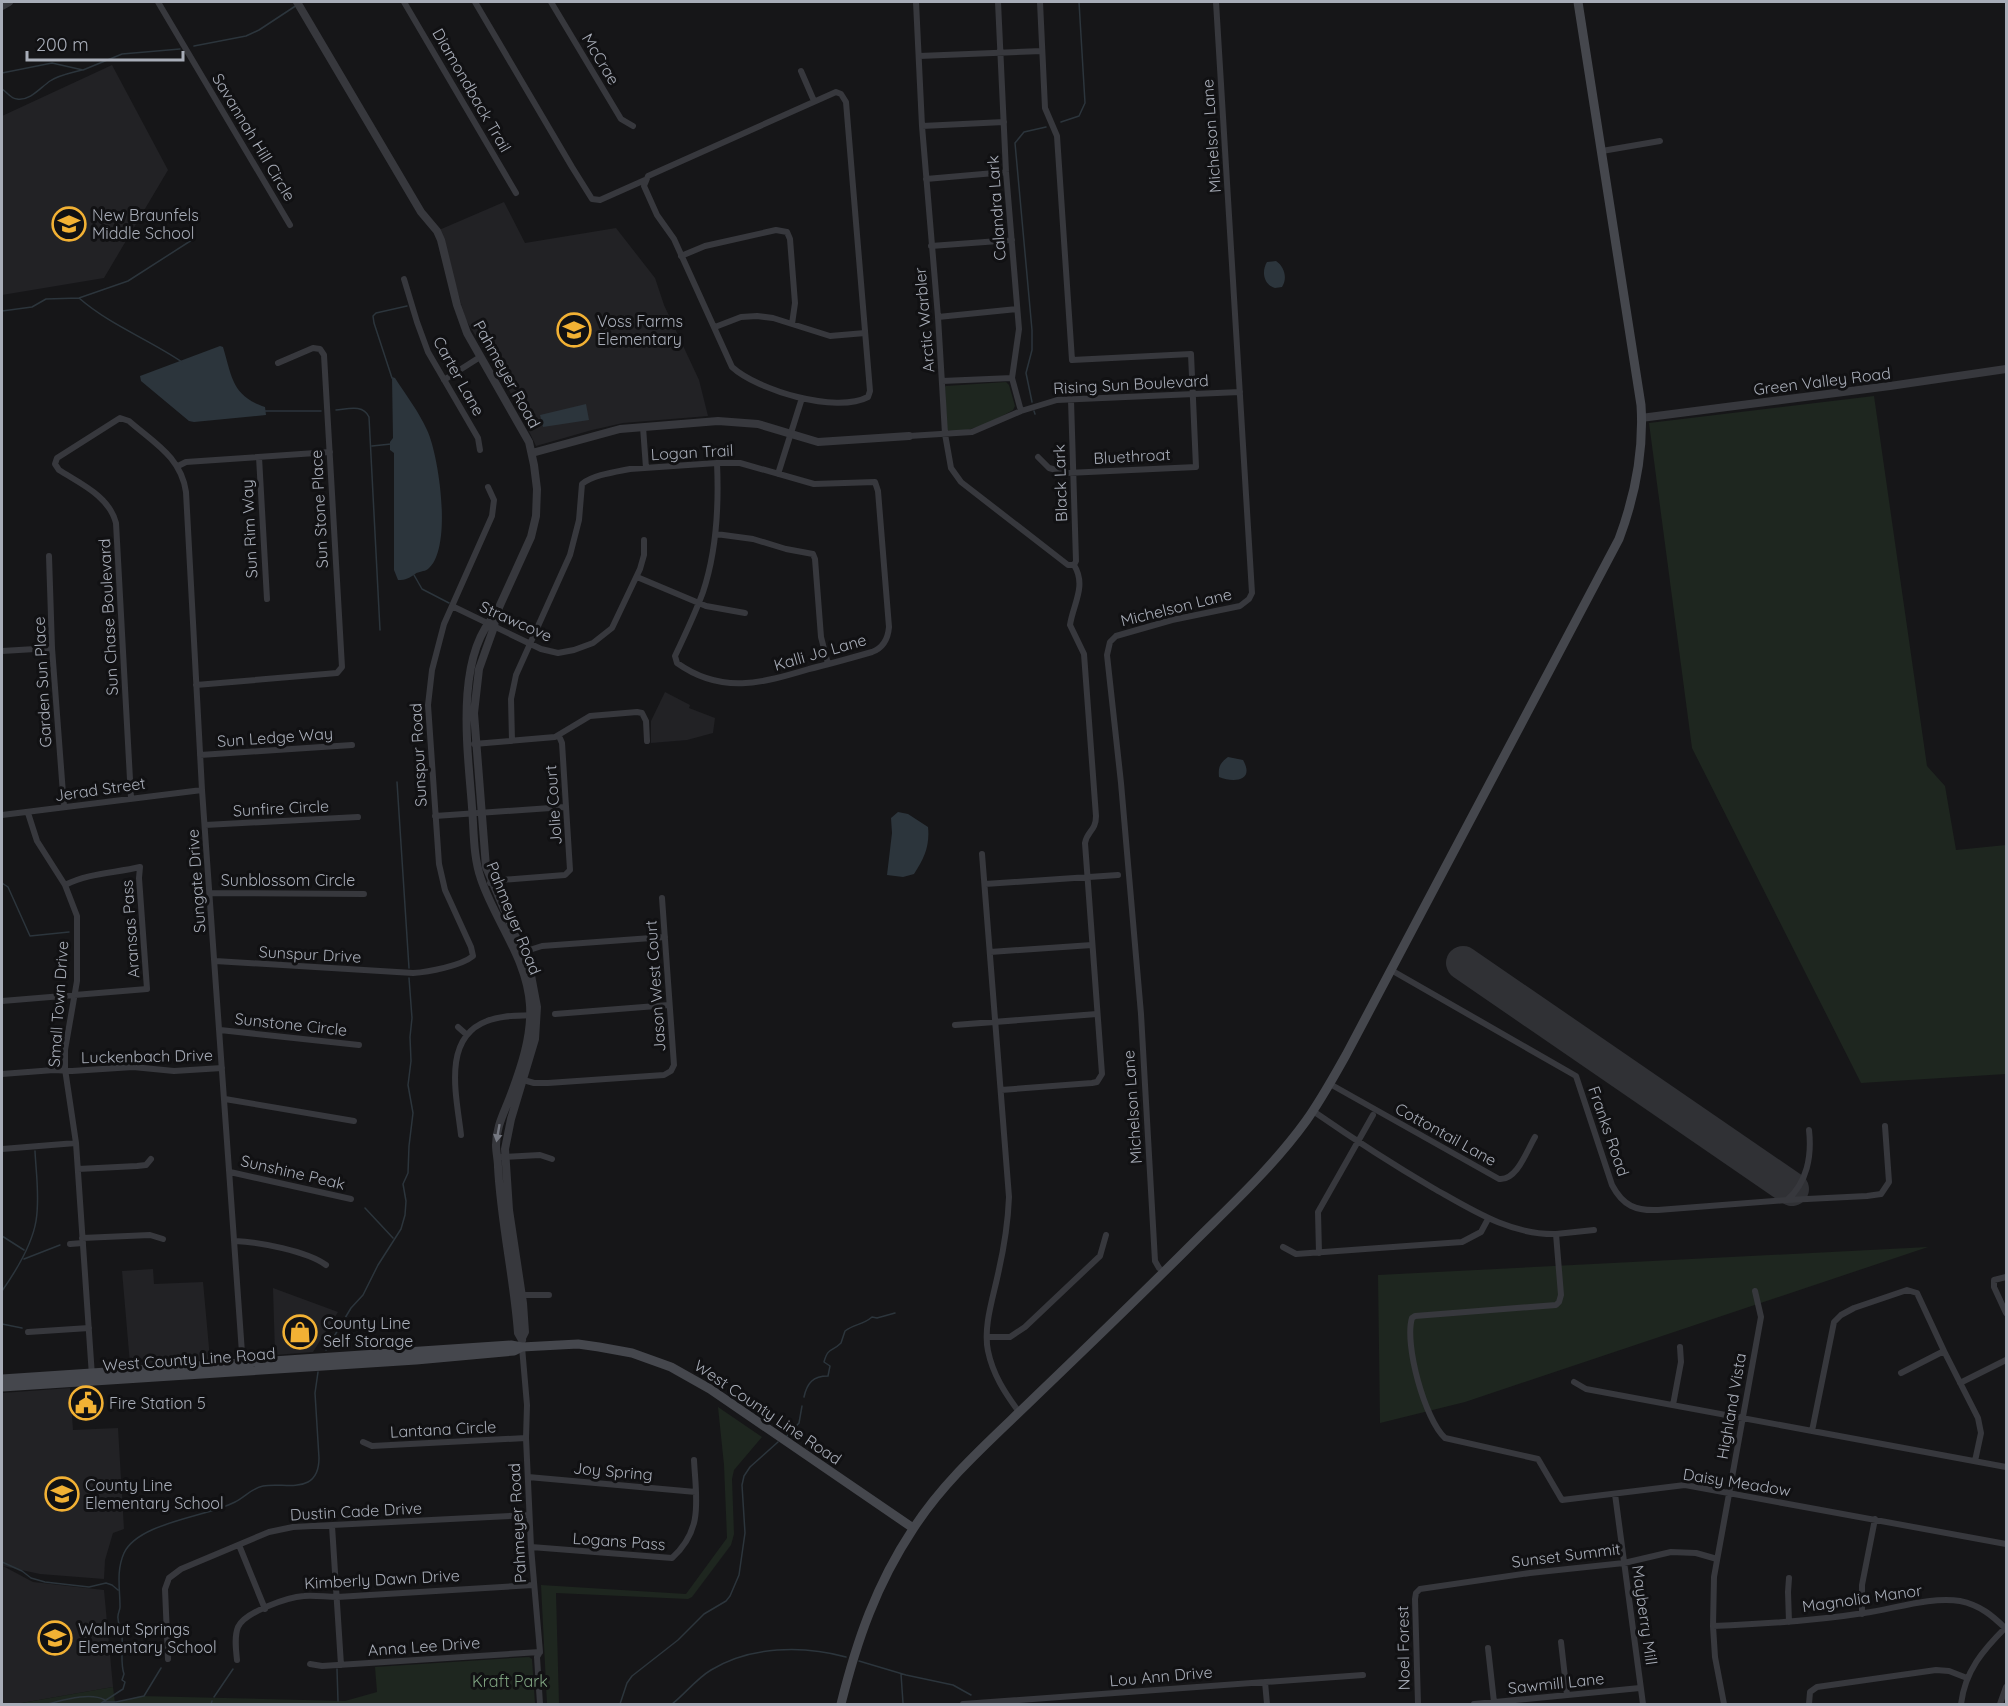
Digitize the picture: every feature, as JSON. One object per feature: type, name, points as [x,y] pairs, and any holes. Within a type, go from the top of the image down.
[{"type":"main road","points":[[841,1704],[868,1615],[886,1575],[913,1528],[962,1467],[1164,1272],[1265,1170],[1313,1111],[1330,1084],[1391,970],[1619,539],[1638,473],[1641,418],[1578,2]]},
{"type":"main road","name":"West County Line Road","points":[[2,1379],[92,1376],[305,1362],[522,1343],[578,1344],[615,1349],[671,1366],[699,1381],[913,1528]]},
{"type":"main road","name":"West County Line Road","points":[[2,1387],[92,1376]]},
{"type":"street","points":[[2,6],[9,2]]},
{"type":"street","name":"Savannah Hill Circle","points":[[158,2],[290,225]]},
{"type":"street","name":"Pahmeyer Road","points":[[297,2],[421,212],[437,231],[462,320],[480,357],[525,431],[532,453],[537,496],[533,526],[521,560],[496,614],[478,644],[469,682],[466,711],[476,813],[475,851],[487,884],[520,953],[533,1015],[520,1079],[498,1127],[495,1146],[502,1157],[522,1295],[525,1332],[522,1343]]},
{"type":"street","name":"Diamondback Trail","points":[[404,2],[516,193]]},
{"type":"street","points":[[475,2],[589,195],[596,200],[645,180],[648,176],[814,101],[837,92],[842,94],[846,102],[870,391],[868,397],[857,401],[827,403],[802,398],[748,380],[732,367],[670,231],[657,215],[646,193],[645,180]]},
{"type":"street","name":"McCrae","points":[[550,2],[621,119],[633,126]]},
{"type":"street","name":"Arctic Warbler","points":[[916,2],[922,126],[949,463],[956,478],[1068,565],[1074,565],[1079,573],[1078,597],[1070,625],[1084,654],[1096,816],[1096,824],[1086,837],[1085,843],[1088,876]]},
{"type":"street","name":"Calandra Lark","points":[[999,2],[1006,172],[1019,338],[1012,378],[1021,411]]},
{"type":"street","points":[[1040,2],[1045,108],[1057,136],[1072,360],[1191,354],[1193,393]]},
{"type":"street","name":"Michelson Lane","points":[[1164,1272],[1155,1261],[1141,1014],[1121,783],[1107,655],[1110,642],[1116,636],[1172,620],[1240,606],[1249,599],[1253,588],[1216,2]]},
{"type":"street","points":[[919,56],[1042,51]]},
{"type":"street","points":[[801,71],[814,101]]},
{"type":"street","points":[[922,126],[1004,122]]},
{"type":"street","points":[[1602,151],[1660,141]]},
{"type":"street","points":[[926,179],[1006,172]]},
{"type":"street","points":[[681,256],[705,246],[776,230],[787,232],[790,239],[795,294],[792,324]]},
{"type":"street","points":[[931,246],[1012,240]]},
{"type":"street","name":"Carter Lane","points":[[404,279],[422,338],[478,438],[480,450]]},
{"type":"street","points":[[938,317],[1017,309]]},
{"type":"street","points":[[715,327],[741,318],[757,316],[830,336],[865,333]]},
{"type":"street","name":"Sun Stone Place","points":[[196,685],[337,673],[341,669],[324,355],[320,349],[313,348],[278,363]]},
{"type":"street","points":[[444,380],[480,357]]},
{"type":"street","name":"Green Valley Road","points":[[1641,418],[2007,369]]},
{"type":"street","points":[[942,381],[1012,378]]},
{"type":"street","name":"Rising Sun Boulevard","points":[[532,453],[602,433],[643,427],[740,421],[768,427],[810,441],[827,443],[972,432],[1046,403],[1240,392]]},
{"type":"street","name":"Bluethroat","points":[[1038,457],[1049,468],[1074,473],[1196,466],[1193,393]]},
{"type":"street","points":[[778,474],[802,398]]},
{"type":"street","name":"Black Lark","points":[[1071,400],[1076,561],[1074,565]]},
{"type":"street","name":"Sun Chase Boulevard","points":[[120,418],[57,458],[55,464],[59,470],[100,497],[110,508],[116,523],[132,798]]},
{"type":"street","name":"Sungate Drive","points":[[120,418],[126,420],[173,459],[178,466],[186,492],[202,790],[243,1366]]},
{"type":"street","points":[[643,427],[646,468]]},
{"type":"street","points":[[178,466],[186,462],[330,452]]},
{"type":"street","name":"Sun Rim Way","points":[[259,457],[267,599]]},
{"type":"street","points":[[698,603],[708,573],[716,534],[719,504],[717,462]]},
{"type":"street","name":"Logan Trail","points":[[530,644],[573,546],[579,520],[582,484],[588,480],[622,471],[717,462],[740,463],[814,484],[875,482]]},
{"type":"street","name":"Kalli Jo Lane","points":[[698,603],[676,653],[675,661],[682,667],[708,678],[741,684],[771,681],[877,650],[885,642],[889,632],[878,491],[875,482]]},
{"type":"street","name":"Sunspur Road","points":[[403,973],[426,972],[465,961],[473,954],[445,890],[439,864],[428,721],[429,696],[439,638],[492,516],[494,500],[488,486]]},
{"type":"street","points":[[716,534],[760,540],[786,549],[813,554],[821,637],[828,664]]},
{"type":"street","name":"Strawcove","points":[[452,606],[541,649],[558,653],[574,650],[593,643],[612,628],[637,577],[644,555],[644,540]]},
{"type":"street","name":"Garden Sun Place","points":[[48,556],[52,648],[64,807]]},
{"type":"street","points":[[637,577],[712,608],[745,613]]},
{"type":"street","points":[[512,741],[510,712],[512,692],[516,675],[530,644]]},
{"type":"street","points":[[2,651],[52,648]]},
{"type":"street","points":[[471,744],[559,736],[590,716],[633,712],[642,713],[646,718],[647,741]]},
{"type":"street","name":"Jolie Court","points":[[487,884],[501,880],[561,875],[569,872],[571,865],[562,746],[559,736]]},
{"type":"street","name":"Sun Ledge Way","points":[[200,755],[352,745]]},
{"type":"street","name":"Jerad Street","points":[[2,815],[202,790]]},
{"type":"street","points":[[435,816],[565,807]]},
{"type":"street","name":"Small Town Drive","points":[[28,813],[37,841],[65,885],[77,916],[77,981],[65,1050],[65,1070],[76,1143],[92,1376]]},
{"type":"street","name":"Sunfire Circle","points":[[205,825],[358,817]]},
{"type":"street","points":[[982,854],[1009,1197],[1005,1241],[987,1337],[987,1350],[992,1368],[1002,1388],[1019,1412]]},
{"type":"street","name":"Aransas Pass","points":[[65,885],[78,878],[140,867],[147,989],[74,995]]},
{"type":"street","points":[[985,884],[1118,875]]},
{"type":"street","points":[[1001,1090],[1092,1083],[1101,1080],[1088,876]]},
{"type":"street","name":"Sunblossom Circle","points":[[211,893],[364,894]]},
{"type":"street","name":"Jason West Court","points":[[520,1079],[548,1083],[664,1075],[671,1071],[674,1065],[662,898]]},
{"type":"street","points":[[520,953],[542,946],[665,937]]},
{"type":"street","points":[[990,952],[1092,945]]},
{"type":"street","name":"Sunspur Drive","points":[[215,961],[403,973]]},
{"type":"street","name":"Franks Road","points":[[1391,970],[1576,1076],[1617,1195],[1627,1205],[1644,1211],[1881,1194],[1889,1182],[1885,1126]]},
{"type":"street","points":[[2,1001],[74,995]]},
{"type":"street","points":[[555,1014],[669,1005]]},
{"type":"street","points":[[955,1025],[1097,1014]]},
{"type":"street","points":[[461,1135],[455,1069],[460,1046],[475,1027],[487,1020],[533,1015]]},
{"type":"street","points":[[458,1027],[467,1035]]},
{"type":"street","name":"Sunstone Circle","points":[[220,1030],[359,1045]]},
{"type":"street","name":"Luckenbach Drive","points":[[2,1074],[143,1067],[174,1071],[222,1068]]},
{"type":"street","name":"Cottontail Lane","points":[[1330,1084],[1499,1179],[1507,1179],[1514,1173],[1535,1137]]},
{"type":"street","points":[[225,1100],[354,1121]]},
{"type":"street","points":[[1313,1111],[1392,1164],[1488,1219],[1518,1230],[1556,1234],[1594,1230]]},
{"type":"street","points":[[1319,1253],[1318,1212],[1373,1115]]},
{"type":"street","points":[[1787,1200],[1796,1192],[1810,1155],[1809,1130]]},
{"type":"street","points":[[2,1149],[76,1143]]},
{"type":"street","points":[[502,1157],[540,1155],[552,1159]]},
{"type":"street","name":"Pahmeyer Road","points":[[502,1157],[502,1211],[518,1333],[522,1343],[527,1405],[526,1438],[533,1585],[540,1652],[537,1658],[540,1704]]},
{"type":"street","points":[[78,1169],[146,1165],[151,1159]]},
{"type":"street","name":"Sunshine Peak","points":[[230,1172],[351,1198]]},
{"type":"street","points":[[1283,1247],[1296,1254],[1462,1242],[1481,1232],[1488,1219]]},
{"type":"street","name":"Daisy Meadow","points":[[1556,1234],[1562,1295],[1556,1305],[1412,1318],[1415,1374],[1436,1429],[1450,1441],[1538,1459],[1562,1500],[1678,1485],[1729,1492],[2007,1544]]},
{"type":"street","points":[[70,1244],[150,1235],[163,1239]]},
{"type":"street","points":[[987,1337],[1010,1337],[1025,1328],[1100,1256],[1106,1235]]},
{"type":"street","points":[[235,1241],[250,1242],[316,1258],[326,1265]]},
{"type":"street","points":[[2007,1277],[1994,1280],[1994,1287],[2007,1313]]},
{"type":"street","points":[[1812,1431],[1834,1322],[1854,1308],[1907,1290],[1917,1293],[1978,1418],[1981,1433],[1975,1461]]},
{"type":"street","name":"Highland Vista","points":[[1724,1704],[1715,1657],[1712,1611],[1717,1559],[1761,1317],[1755,1291]]},
{"type":"street","points":[[522,1295],[549,1295]]},
{"type":"street","points":[[28,1332],[88,1328]]},
{"type":"street","points":[[1673,1405],[1681,1362],[1680,1347]]},
{"type":"street","points":[[1901,1373],[1944,1352]]},
{"type":"street","points":[[1960,1383],[2007,1360]]},
{"type":"street","points":[[1574,1382],[1586,1389],[2007,1467]]},
{"type":"street","name":"Lantana Circle","points":[[363,1442],[372,1446],[526,1438]]},
{"type":"street","name":"Logans Pass","points":[[531,1547],[672,1558],[694,1528],[697,1515],[694,1460]]},
{"type":"street","name":"Joy Spring","points":[[528,1477],[696,1492]]},
{"type":"street","name":"Mayberry Mill","points":[[1615,1494],[1643,1704]]},
{"type":"street","name":"Dustin Cade Drive","points":[[168,1659],[165,1589],[169,1578],[181,1569],[277,1529],[530,1515]]},
{"type":"street","points":[[1862,1614],[1862,1585],[1875,1519]]},
{"type":"street","points":[[332,1526],[341,1665]]},
{"type":"street","points":[[239,1545],[265,1609]]},
{"type":"street","name":"Sunset Summit","points":[[1418,1591],[1425,1587],[1624,1563],[1659,1554],[1683,1552],[1717,1559]]},
{"type":"street","points":[[1789,1578],[1789,1622]]},
{"type":"street","name":"Kimberly Dawn Drive","points":[[237,1660],[236,1636],[239,1624],[248,1616],[284,1600],[303,1596],[337,1597],[533,1585]]},
{"type":"street","name":"Noel Forest","points":[[1418,1591],[1415,1599],[1418,1704]]},
{"type":"street","name":"Magnolia Manor","points":[[1713,1626],[1789,1622],[1862,1614],[1937,1600],[1954,1600],[1984,1609],[2006,1628]]},
{"type":"street","points":[[1961,1704],[1967,1678],[1978,1656],[2006,1628]]},
{"type":"street","points":[[1561,1642],[1567,1695]]},
{"type":"street","points":[[1488,1648],[1494,1702]]},
{"type":"street","name":"Anna Lee Drive","points":[[310,1664],[322,1666],[540,1652]]},
{"type":"street","points":[[1809,1704],[1810,1692],[1817,1688],[1936,1670],[1949,1671],[1967,1678]]},
{"type":"street","name":"Lou Ann Drive","points":[[963,1704],[1363,1674]]},
{"type":"street","points":[[1265,1682],[1267,1704]]},
{"type":"street","points":[[2000,1704],[2007,1687]]},
{"type":"street","name":"Sawmill Lane","points":[[1474,1704],[1641,1688]]},
{"type":"shaded area","name":"New Braunfels Middle School","points":[[112,65],[168,170],[104,278],[2,295],[2,116]]},
{"type":"shaded area","name":"Voss Farms Elementary","points":[[504,202],[525,243],[616,228],[655,278],[664,305],[699,380],[708,416],[623,423],[536,446],[512,395],[466,320],[439,230]]},
{"type":"shaded area","points":[[1276,261],[1283,269],[1285,280],[1282,287],[1275,288],[1268,284],[1264,274],[1267,262]]},
{"type":"shaded area","points":[[220,346],[223,347],[235,384],[246,397],[265,407],[266,415],[189,421],[141,381],[140,376]]},
{"type":"shaded area","points":[[392,377],[395,378],[420,417],[432,442],[439,480],[442,523],[436,558],[425,571],[401,580],[398,580],[394,570],[394,453],[390,450],[390,442],[393,438]]},
{"type":"shaded area","points":[[586,404],[589,420],[543,427],[540,415]]},
{"type":"shaded area","points":[[665,692],[690,705],[689,708],[715,718],[713,733],[687,740],[651,743],[651,721]]},
{"type":"shaded area","points":[[1228,757],[1243,760],[1246,772],[1241,779],[1231,780],[1219,777],[1220,766]]},
{"type":"shaded area","points":[[898,812],[908,814],[928,827],[927,846],[921,863],[914,874],[903,877],[887,875],[892,833],[891,818]]},
{"type":"shaded area","points":[[153,1269],[154,1284],[203,1282],[210,1359],[130,1364],[122,1271]]},
{"type":"shaded area","name":"County Line Self Storage","points":[[273,1288],[338,1312],[313,1352],[275,1355]]},
{"type":"shaded area","name":"County Line Elementary School","points":[[70,1388],[73,1430],[118,1428],[124,1529],[113,1533],[105,1560],[104,1579],[40,1574],[3,1566],[33,1582],[104,1590],[113,1687],[16,1704],[2,1704],[2,1393]]},
{"type":"green space","points":[[1006,382],[1015,406],[1013,410],[973,429],[947,430],[946,386]]},
{"type":"green space","points":[[1874,396],[1927,766],[1945,786],[1956,850],[2006,845],[2006,1074],[1861,1083],[1692,748],[1649,423]]},
{"type":"green space","points":[[1928,1247],[1465,1402],[1380,1423],[1378,1275]]},
{"type":"green space","points":[[718,1407],[762,1437],[734,1470],[732,1479],[734,1534],[731,1545],[692,1597],[688,1599],[556,1593],[559,1704],[547,1704],[541,1585],[686,1594],[727,1538],[724,1465]]},
{"type":"green space","name":"Kraft Park","points":[[529,1657],[532,1659],[535,1704],[16,1704],[113,1687],[115,1703],[140,1696],[345,1701],[377,1692],[375,1667]]},
{"type":"waterway","points":[[1061,122],[1079,116],[1085,103],[1079,2]]},
{"type":"waterway","points":[[194,46],[246,36],[297,5]]},
{"type":"waterway","points":[[2,73],[52,63],[83,70],[122,54],[180,49]]},
{"type":"waterway","points":[[2,89],[13,98],[22,99],[31,96],[54,79],[82,70]]},
{"type":"waterway","points":[[1032,402],[1026,373],[1032,350],[1032,330],[1015,143],[1024,132],[1046,127]]},
{"type":"waterway","points":[[2,311],[32,307],[46,299],[79,298],[128,281],[195,238]]},
{"type":"waterway","points":[[79,298],[103,316],[182,362]]},
{"type":"waterway","points":[[392,378],[373,316],[376,313],[407,306]]},
{"type":"waterway","points":[[336,410],[359,409],[369,417],[380,630]]},
{"type":"waterway","points":[[265,411],[321,411]]},
{"type":"waterway","points":[[372,446],[391,444]]},
{"type":"waterway","points":[[414,575],[422,589],[449,603]]},
{"type":"waterway","points":[[397,782],[409,968]]},
{"type":"waterway","points":[[2,883],[8,887],[30,936],[69,932]]},
{"type":"waterway","points":[[326,1350],[351,1308],[363,1295],[378,1265],[401,1229],[405,1215],[406,1201],[403,1184],[408,1173],[413,1113],[408,1085],[412,1018],[409,978]]},
{"type":"waterway","points":[[2,1291],[23,1258],[34,1230],[38,1203],[35,1151]]},
{"type":"waterway","points":[[365,1208],[393,1238]]},
{"type":"waterway","points":[[2,1236],[24,1250]]},
{"type":"waterway","points":[[24,1259],[60,1245]]},
{"type":"waterway","points":[[804,1397],[812,1381],[818,1377],[828,1376],[830,1366],[824,1362],[829,1352],[841,1343],[845,1331],[872,1317],[877,1318],[895,1313]]},
{"type":"waterway","points":[[2,1324],[22,1328]]},
{"type":"waterway","points":[[100,1704],[123,1689],[125,1682],[122,1680],[124,1674],[122,1634],[118,1618],[119,1573],[124,1553],[132,1543],[158,1527],[223,1507],[259,1487],[298,1485],[311,1480],[317,1471],[319,1461],[315,1393],[318,1372]]},
{"type":"waterway","points":[[787,1436],[799,1423],[802,1406]]},
{"type":"waterway","points":[[620,1704],[627,1683],[632,1676],[678,1640],[704,1614],[726,1601],[730,1596],[739,1575],[745,1533],[742,1485],[744,1476],[750,1467],[778,1442]]},
{"type":"waterway","points":[[2,1562],[31,1578],[45,1582],[89,1587],[106,1583],[118,1590]]},
{"type":"waterway","points":[[672,1704],[711,1670],[742,1656],[777,1650],[795,1650],[846,1657]]},
{"type":"waterway","points":[[859,1661],[906,1675],[953,1685],[971,1695]]},
{"type":"waterway","points":[[103,1702],[116,1702],[144,1696],[161,1668]]},
{"type":"waterway","points":[[214,1697],[233,1669]]},
{"type":"waterway","points":[[337,1669],[338,1701]]},
{"type":"waterway","points":[[901,1674],[903,1703]]},
{"type":"waterway","points":[[48,1704],[85,1697],[105,1700]]},
{"type":"runway","points":[[1463,963],[1792,1189]]},
{"type":"place","name":"New Braunfels Middle School","points":[[69,224]]},
{"type":"place","name":"Voss Farms Elementary","points":[[574,330]]},
{"type":"place","name":"County Line Self Storage","points":[[300,1332]]},
{"type":"place","name":"Fire Station 5","points":[[86,1403]]},
{"type":"place","name":"County Line Elementary School","points":[[62,1494]]},
{"type":"place","name":"Walnut Springs Elementary School","points":[[55,1638]]}]
